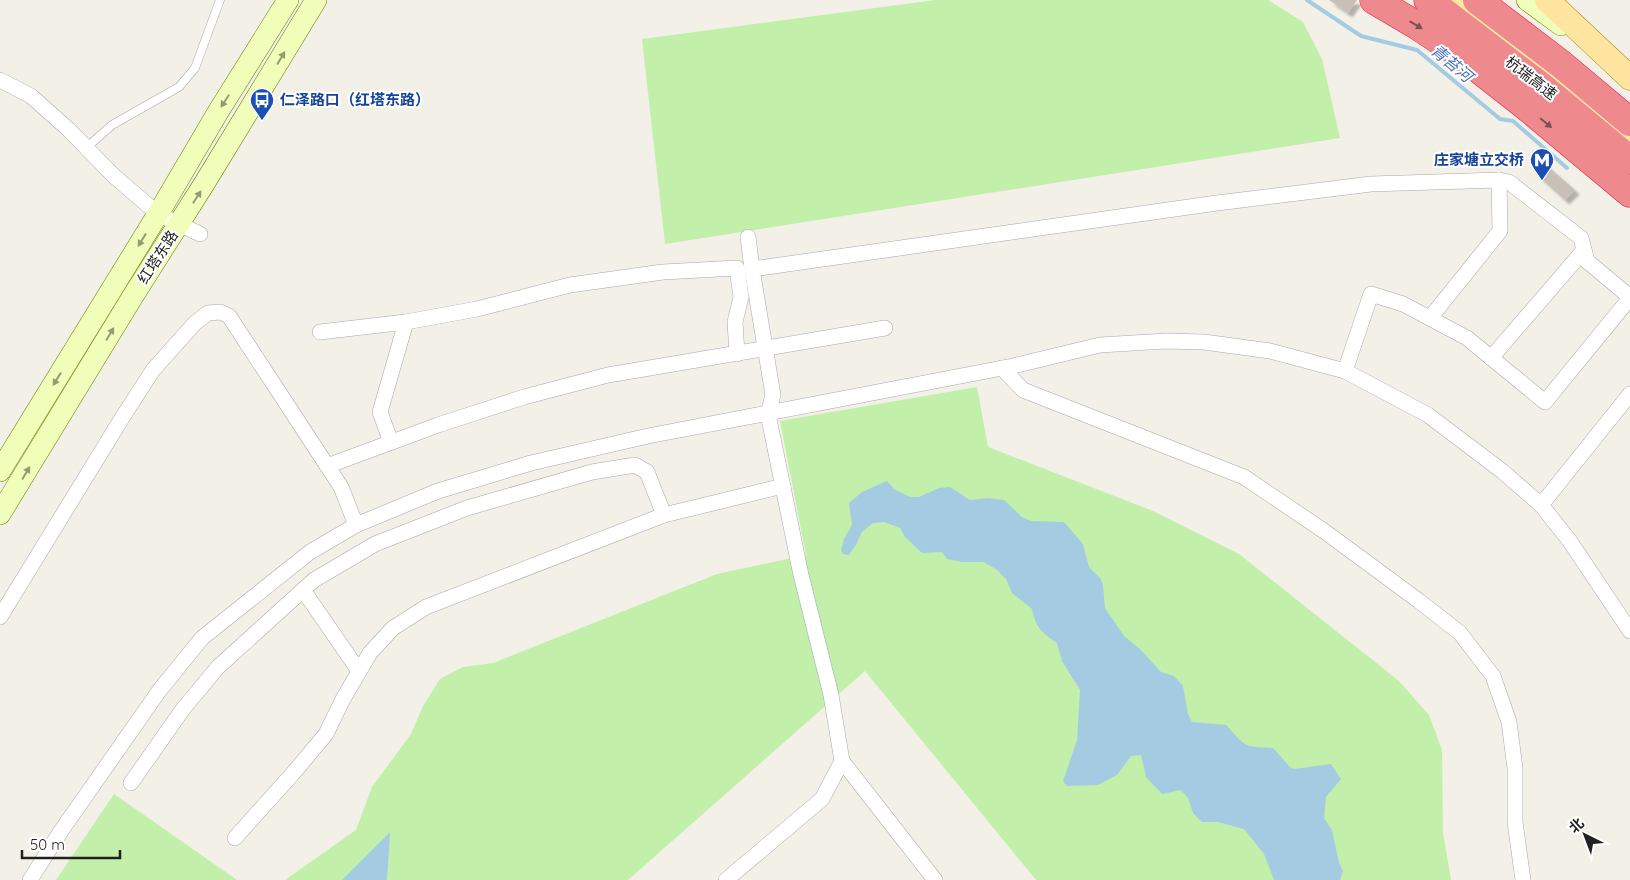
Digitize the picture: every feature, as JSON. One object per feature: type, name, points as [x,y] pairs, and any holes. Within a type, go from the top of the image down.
[{"type":"highway","points":[[1374,0],[1457,52],[1630,193]]},
{"type":"highway","name":"杭瑞高速","points":[[1428,0],[1535,81],[1630,160]]},
{"type":"highway","name":"杭瑞高速","points":[[1477,0],[1561,64],[1630,122]]},
{"type":"main road","name":"红塔东路","points":[[0,471],[288,0]]},
{"type":"main road","name":"红塔东路","points":[[0,514],[316,0]]},
{"type":"main road","points":[[1452,0],[1558,80],[1630,141]]},
{"type":"main road","points":[[1527,0],[1622,70]]},
{"type":"main road","points":[[1547,0],[1622,70]]},
{"type":"main road","points":[[1562,0],[1622,70]]},
{"type":"street","points":[[0,80],[31,96],[87,147],[114,176],[158,214],[200,234]]},
{"type":"street","points":[[1430,318],[1500,231],[1499,180]]},
{"type":"street","points":[[752,269],[1217,203],[1371,184],[1499,180],[1509,182],[1581,238],[1588,261],[1630,297],[1545,402],[1467,338],[1403,304],[1371,294],[1345,371]]},
{"type":"street","points":[[748,236],[773,395],[768,414],[801,575],[831,695],[842,761],[935,880]]},
{"type":"street","points":[[1490,358],[1584,250]]},
{"type":"street","points":[[320,332],[406,322],[477,309],[570,285],[664,272],[737,268],[741,298],[735,322],[737,354]]},
{"type":"street","points":[[0,618],[153,370],[195,323],[208,313],[220,312],[230,316],[342,487],[356,525]]},
{"type":"street","points":[[391,442],[380,412],[406,322]]},
{"type":"street","points":[[327,466],[524,397],[608,375],[766,350],[885,328]]},
{"type":"street","points":[[30,880],[61,831],[159,691],[202,638],[310,552],[356,525],[438,491],[531,462],[648,436],[1002,368],[1100,345],[1166,341],[1204,342],[1270,351],[1345,371],[1428,415],[1502,471],[1540,505],[1569,540],[1630,631]]},
{"type":"street","points":[[1002,368],[1023,390],[1244,477],[1324,531],[1419,601],[1460,634],[1492,676],[1509,722],[1515,768],[1515,822],[1523,880]]},
{"type":"street","points":[[1540,505],[1630,394]]},
{"type":"street","points":[[132,783],[183,709],[218,667],[314,580],[375,544],[467,508],[592,472],[636,465],[647,472],[664,515]]},
{"type":"street","points":[[235,838],[326,734],[370,653],[393,628],[426,607],[664,515],[783,486]]},
{"type":"street","points":[[303,590],[359,671]]},
{"type":"street","points":[[726,880],[822,799],[842,761]]},
{"type":"lane","points":[[87,147],[112,125],[179,87],[195,68],[220,0]]},
{"type":"green space","points":[[936,0],[1268,0],[1303,22],[1322,59],[1340,138],[665,244],[642,39]]},
{"type":"green space","points":[[977,387],[988,447],[1153,511],[1239,554],[1399,681],[1429,715],[1442,750],[1443,833],[1451,880],[1036,880],[865,671],[628,880],[285,880],[356,830],[372,787],[411,734],[423,706],[440,679],[463,667],[493,663],[717,574],[806,555],[780,421]]},
{"type":"green space","points":[[114,794],[237,880],[56,880]]},
{"type":"water","points":[[887,481],[894,489],[910,497],[919,497],[939,488],[950,487],[970,500],[988,498],[1004,500],[1022,517],[1031,521],[1064,522],[1083,544],[1089,567],[1101,579],[1105,608],[1124,636],[1141,650],[1161,672],[1174,676],[1183,686],[1188,714],[1192,722],[1226,725],[1246,744],[1256,747],[1273,748],[1294,769],[1331,764],[1341,779],[1326,797],[1324,818],[1332,830],[1339,863],[1343,871],[1340,880],[1274,880],[1264,854],[1244,829],[1218,822],[1202,822],[1193,813],[1188,798],[1181,790],[1162,794],[1146,777],[1141,755],[1131,756],[1117,775],[1098,785],[1067,786],[1063,781],[1077,740],[1080,690],[1062,661],[1057,643],[1040,629],[1035,621],[1032,609],[1012,593],[1006,579],[997,570],[984,562],[962,562],[947,559],[942,552],[922,553],[905,537],[900,528],[884,522],[873,523],[862,532],[849,555],[843,554],[841,550],[844,539],[852,525],[849,503],[862,492]]},
{"type":"water","points":[[390,832],[387,880],[342,880]]},
{"type":"building","points":[[1329,0],[1357,0],[1348,13]]},
{"type":"building","points":[[1544,163],[1575,190],[1565,200],[1535,173]]},
{"type":"waterway","name":"青苔河","points":[[1307,0],[1361,36],[1417,50],[1500,119],[1513,121],[1567,168]]},
{"type":"place","name":"仁泽路口（红塔东路）","points":[[262,121]]},
{"type":"place","name":"庄家塘立交桥","points":[[1542,181]]}]
